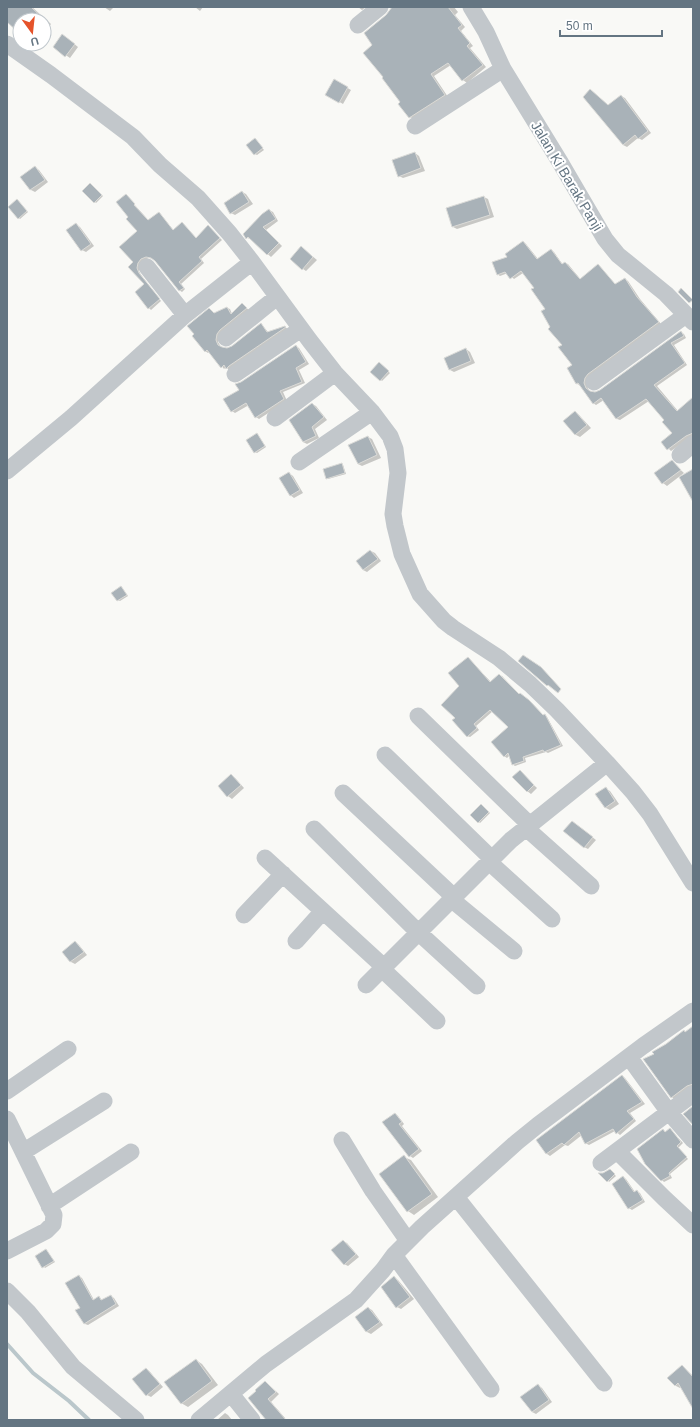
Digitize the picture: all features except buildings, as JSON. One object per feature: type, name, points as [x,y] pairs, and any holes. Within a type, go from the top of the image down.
[{"type":"street","points":[[358,25],[380,7]]},
{"type":"street","name":"Jalan Ki Barak Panji","points":[[471,7],[486,32],[502,69],[560,162],[605,239],[618,255],[657,286],[689,318]]},
{"type":"street","points":[[7,44],[51,74],[133,137],[160,165],[198,198],[230,234],[335,373],[372,412],[390,436],[395,449],[398,473],[394,500],[394,526],[402,554],[420,594],[435,613],[448,625],[499,658],[530,684],[607,763],[650,814],[693,883]]},
{"type":"street","points":[[415,126],[502,69]]},
{"type":"street","points":[[7,471],[71,418],[210,294],[252,262]]},
{"type":"street","points":[[147,267],[185,316]]},
{"type":"street","points":[[226,338],[277,297]]},
{"type":"street","points":[[594,382],[689,318]]},
{"type":"street","points":[[235,374],[301,329]]},
{"type":"street","points":[[275,418],[335,373]]},
{"type":"street","points":[[299,462],[372,412]]},
{"type":"street","points":[[680,455],[693,444]]},
{"type":"street","points":[[418,716],[528,826],[591,886]]},
{"type":"street","points":[[385,755],[490,861],[552,919]]},
{"type":"street","points":[[366,985],[511,840],[607,763]]},
{"type":"street","points":[[343,793],[453,898],[514,951]]},
{"type":"street","points":[[314,829],[418,932],[478,986]]},
{"type":"street","points":[[265,858],[323,911],[437,1021]]},
{"type":"street","points":[[244,915],[283,874]]},
{"type":"street","points":[[296,941],[323,911]]},
{"type":"street","points":[[199,1420],[266,1364],[356,1300],[384,1270],[394,1255],[422,1226],[538,1125],[693,1011]]},
{"type":"street","points":[[7,1091],[68,1049]]},
{"type":"street","points":[[629,1057],[668,1111],[693,1140]]},
{"type":"street","points":[[601,1163],[668,1111],[693,1094]]},
{"type":"street","points":[[23,1152],[104,1100]]},
{"type":"street","points":[[7,1119],[54,1215],[53,1224],[46,1231],[7,1251]]},
{"type":"street","points":[[342,1140],[373,1191],[408,1241]]},
{"type":"street","points":[[617,1151],[693,1225]]},
{"type":"street","points":[[49,1206],[131,1152]]},
{"type":"street","points":[[456,1197],[604,1383]]},
{"type":"street","points":[[394,1255],[491,1389]]},
{"type":"street","points":[[7,1291],[28,1312],[73,1367],[136,1420]]},
{"type":"street","points":[[231,1394],[252,1420]]},
{"type":"waterway","points":[[7,1344],[33,1373],[69,1401],[89,1420]]}]
